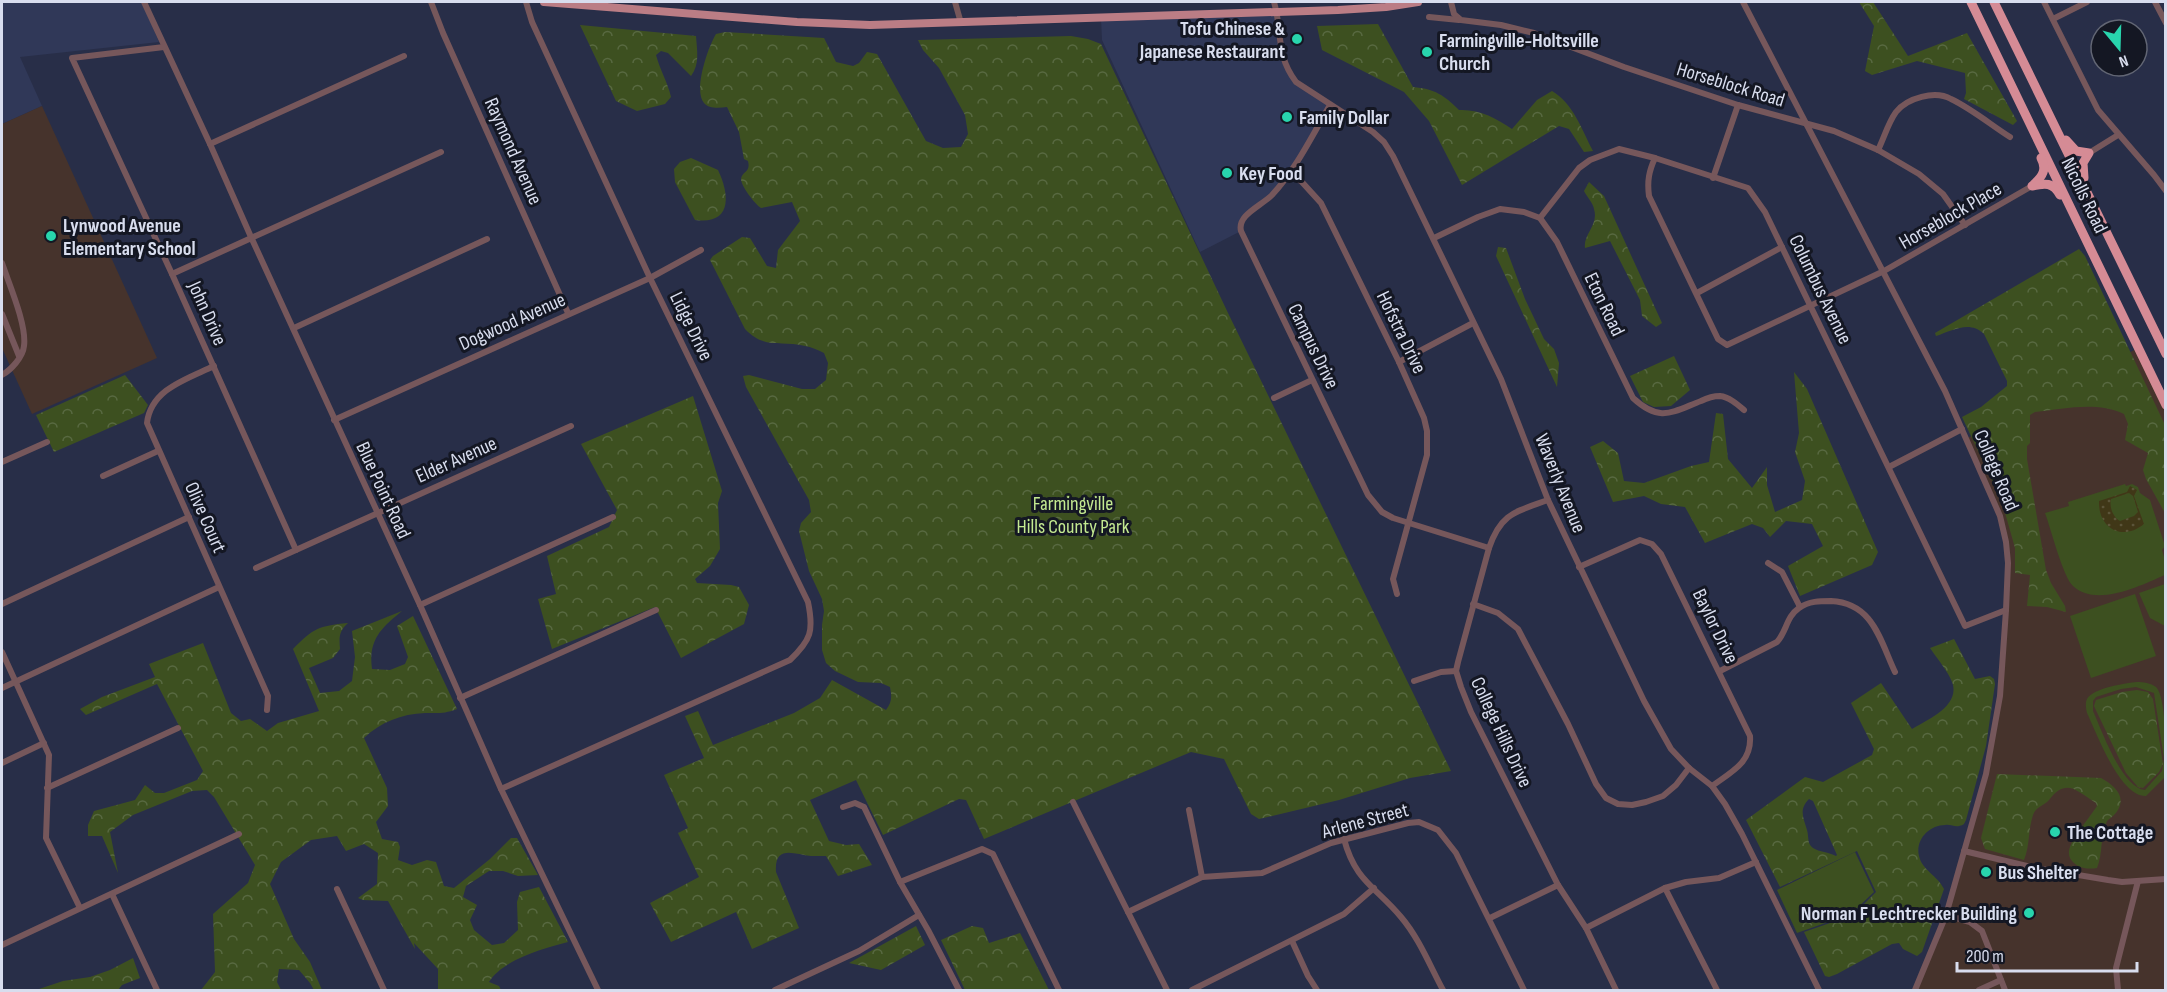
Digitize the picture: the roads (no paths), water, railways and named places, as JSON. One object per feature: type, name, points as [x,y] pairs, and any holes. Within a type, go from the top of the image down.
[{"type":"highway","points":[[1965,2],[1987,36]]},
{"type":"highway","name":"Nicolls Road","points":[[1971,2],[2166,405]]},
{"type":"highway","name":"Nicolls Road","points":[[1995,4],[2166,354]]},
{"type":"highway","points":[[2030,75],[2047,100],[2069,145],[2076,151],[2089,153],[2082,166],[2084,187]]},
{"type":"highway","points":[[2025,113],[2035,145],[2045,166],[2043,175],[2032,186]]},
{"type":"highway","points":[[2032,186],[2045,183],[2056,189],[2104,280]]},
{"type":"main road","points":[[544,2],[625,5],[823,24],[960,23],[1277,12],[1386,7],[1418,2]]},
{"type":"street","name":"Blue Point Road","points":[[144,2],[420,605],[501,789],[598,990]]},
{"type":"street","name":"Raymond Avenue","points":[[431,2],[439,25],[568,313]]},
{"type":"street","name":"Lidge Drive","points":[[501,789],[790,660],[807,642],[811,616],[808,602],[650,278],[532,22],[526,2]]},
{"type":"street","points":[[955,2],[960,23]]},
{"type":"street","name":"Waverly Avenue","points":[[1274,2],[1281,54],[1287,70],[1297,83],[1364,126],[1384,142],[1434,238],[1509,397],[1548,500],[1659,730],[1671,749],[1689,768],[1712,786],[1725,804],[1819,990]]},
{"type":"street","points":[[1451,2],[1454,14],[1461,20]]},
{"type":"street","name":"College Road","points":[[1743,2],[1945,391],[2000,516],[2006,542],[2008,563],[2000,696],[1986,774],[1946,915],[1915,990]]},
{"type":"street","points":[[2044,2],[2091,99],[2118,135],[2166,191]]},
{"type":"street","points":[[2053,18],[2086,2]]},
{"type":"street","points":[[2155,2],[2166,23]]},
{"type":"street","name":"Horseblock Road","points":[[1429,17],[1501,25],[1534,33],[1624,67],[1738,105],[1834,131],[1878,150],[1914,170],[1936,187],[1949,201],[1965,225]]},
{"type":"street","name":"John Drive","points":[[164,46],[72,58],[296,550]]},
{"type":"street","points":[[210,144],[404,56]]},
{"type":"street","points":[[1878,150],[1897,110],[1906,103],[1933,95],[1950,97],[2010,137]]},
{"type":"street","name":"Campus Drive","points":[[1329,105],[1288,174],[1271,195],[1242,219],[1239,225],[1269,293],[1375,506],[1393,518],[1408,524],[1489,548]]},
{"type":"street","points":[[1713,178],[1738,105]]},
{"type":"street","points":[[2089,153],[2118,135]]},
{"type":"street","name":"Columbus Avenue","points":[[1540,218],[1579,168],[1590,159],[1619,149],[1655,158],[1748,188],[1765,212],[1965,626],[2006,610]]},
{"type":"street","points":[[172,274],[441,152]]},
{"type":"street","points":[[1655,158],[1649,172],[1648,196],[1696,292],[1782,247]]},
{"type":"street","name":"Hofstra Drive","points":[[1288,174],[1301,181],[1321,203],[1419,405],[1427,431],[1427,455],[1393,579],[1396,594]]},
{"type":"street","name":"Horseblock Place","points":[[1696,292],[1718,339],[1723,344],[1733,344],[1884,271],[2032,186]]},
{"type":"street","points":[[1434,238],[1478,217],[1500,210],[1524,212],[1540,218]]},
{"type":"street","name":"Eton Road","points":[[1540,218],[1557,242],[1633,398],[1647,409],[1657,412],[1681,411],[1698,402],[1718,396],[1730,399],[1744,410]]},
{"type":"street","points":[[294,328],[488,239]]},
{"type":"street","name":"Dogwood Avenue","points":[[334,420],[650,278],[701,250]]},
{"type":"street","points":[[2,263],[24,331],[24,349],[12,369],[2,375]]},
{"type":"street","points":[[2,314],[19,356]]},
{"type":"street","points":[[1399,362],[1473,323]]},
{"type":"street","name":"Olive Court","points":[[214,366],[159,395],[152,405],[147,423],[268,696],[267,710]]},
{"type":"street","points":[[1274,398],[1312,380]]},
{"type":"street","name":"Elder Avenue","points":[[256,568],[571,426]]},
{"type":"street","points":[[1889,467],[1962,429]]},
{"type":"street","points":[[2,462],[47,442]]},
{"type":"street","points":[[103,476],[158,451]]},
{"type":"street","name":"College Hills Drive","points":[[1548,500],[1506,518],[1496,530],[1473,604],[1456,671],[1471,712],[1558,885],[1586,928],[1616,990]]},
{"type":"street","points":[[2,604],[189,517]]},
{"type":"street","points":[[420,605],[614,517]]},
{"type":"street","name":"Baylor Drive","points":[[1579,567],[1635,541],[1645,540],[1661,554],[1746,725],[1750,747],[1747,759],[1712,786]]},
{"type":"street","points":[[1768,563],[1782,572],[1800,607]]},
{"type":"street","points":[[2,688],[219,587]]},
{"type":"street","points":[[1720,671],[1777,642],[1789,618],[1800,607],[1823,601],[1840,602],[1857,607],[1870,621],[1895,672]]},
{"type":"street","points":[[1473,604],[1498,613],[1518,629],[1568,724],[1596,784],[1606,798],[1618,804],[1632,805],[1663,796],[1676,785],[1689,768]]},
{"type":"street","points":[[460,698],[656,610]]},
{"type":"street","points":[[2,652],[49,754],[46,838],[80,908]]},
{"type":"street","points":[[1414,681],[1442,672],[1456,671]]},
{"type":"street","points":[[47,788],[178,728]]},
{"type":"street","points":[[2,763],[44,743]]},
{"type":"street","points":[[1073,802],[1167,990]]},
{"type":"street","points":[[843,807],[855,803],[864,807],[900,882],[959,990]]},
{"type":"street","points":[[1189,810],[1202,877]]},
{"type":"street","name":"Arlene Street","points":[[1128,912],[1202,877],[1262,873],[1330,843],[1419,822],[1438,830],[1456,853],[1524,990]]},
{"type":"street","points":[[2,945],[239,834]]},
{"type":"street","points":[[1344,839],[1349,858],[1355,869],[1362,879],[1374,888],[1402,918],[1443,990]]},
{"type":"street","points":[[900,882],[982,849],[993,854],[1059,990]]},
{"type":"street","points":[[1964,850],[2031,867],[2108,880],[2166,879]]},
{"type":"street","points":[[1586,928],[1665,888],[1686,882],[1719,878],[1756,862]]},
{"type":"street","points":[[2118,990],[2116,968],[2123,932],[2138,881]]},
{"type":"street","points":[[1490,918],[1558,885]]},
{"type":"street","points":[[1192,990],[1344,914],[1374,888]]},
{"type":"street","points":[[1665,888],[1717,990]]},
{"type":"street","points":[[337,889],[384,990]]},
{"type":"street","points":[[112,894],[157,990]]},
{"type":"street","points":[[775,990],[859,951],[919,915]]},
{"type":"street","points":[[1946,915],[1970,922],[1982,931],[2005,990]]},
{"type":"street","points":[[1292,941],[1317,990]]},
{"type":"street","points":[[1979,990],[2001,980]]},
{"type":"place","name":"Tofu Chinese & Japanese Restaurant","points":[[1297,39]]},
{"type":"place","name":"Farmingville-Holtsville Church","points":[[1427,52]]},
{"type":"place","name":"Family Dollar","points":[[1287,117]]},
{"type":"place","name":"Key Food","points":[[1227,173]]},
{"type":"place","name":"Lynwood Avenue Elementary School","points":[[51,236]]},
{"type":"place","name":"The Cottage","points":[[2055,832]]},
{"type":"place","name":"Bus Shelter","points":[[1986,872]]},
{"type":"place","name":"Norman F Lechtrecker Building","points":[[2029,913]]},
{"type":"park label","name":"Farmingville Hills County Park","points":[[1073,514]]}]
